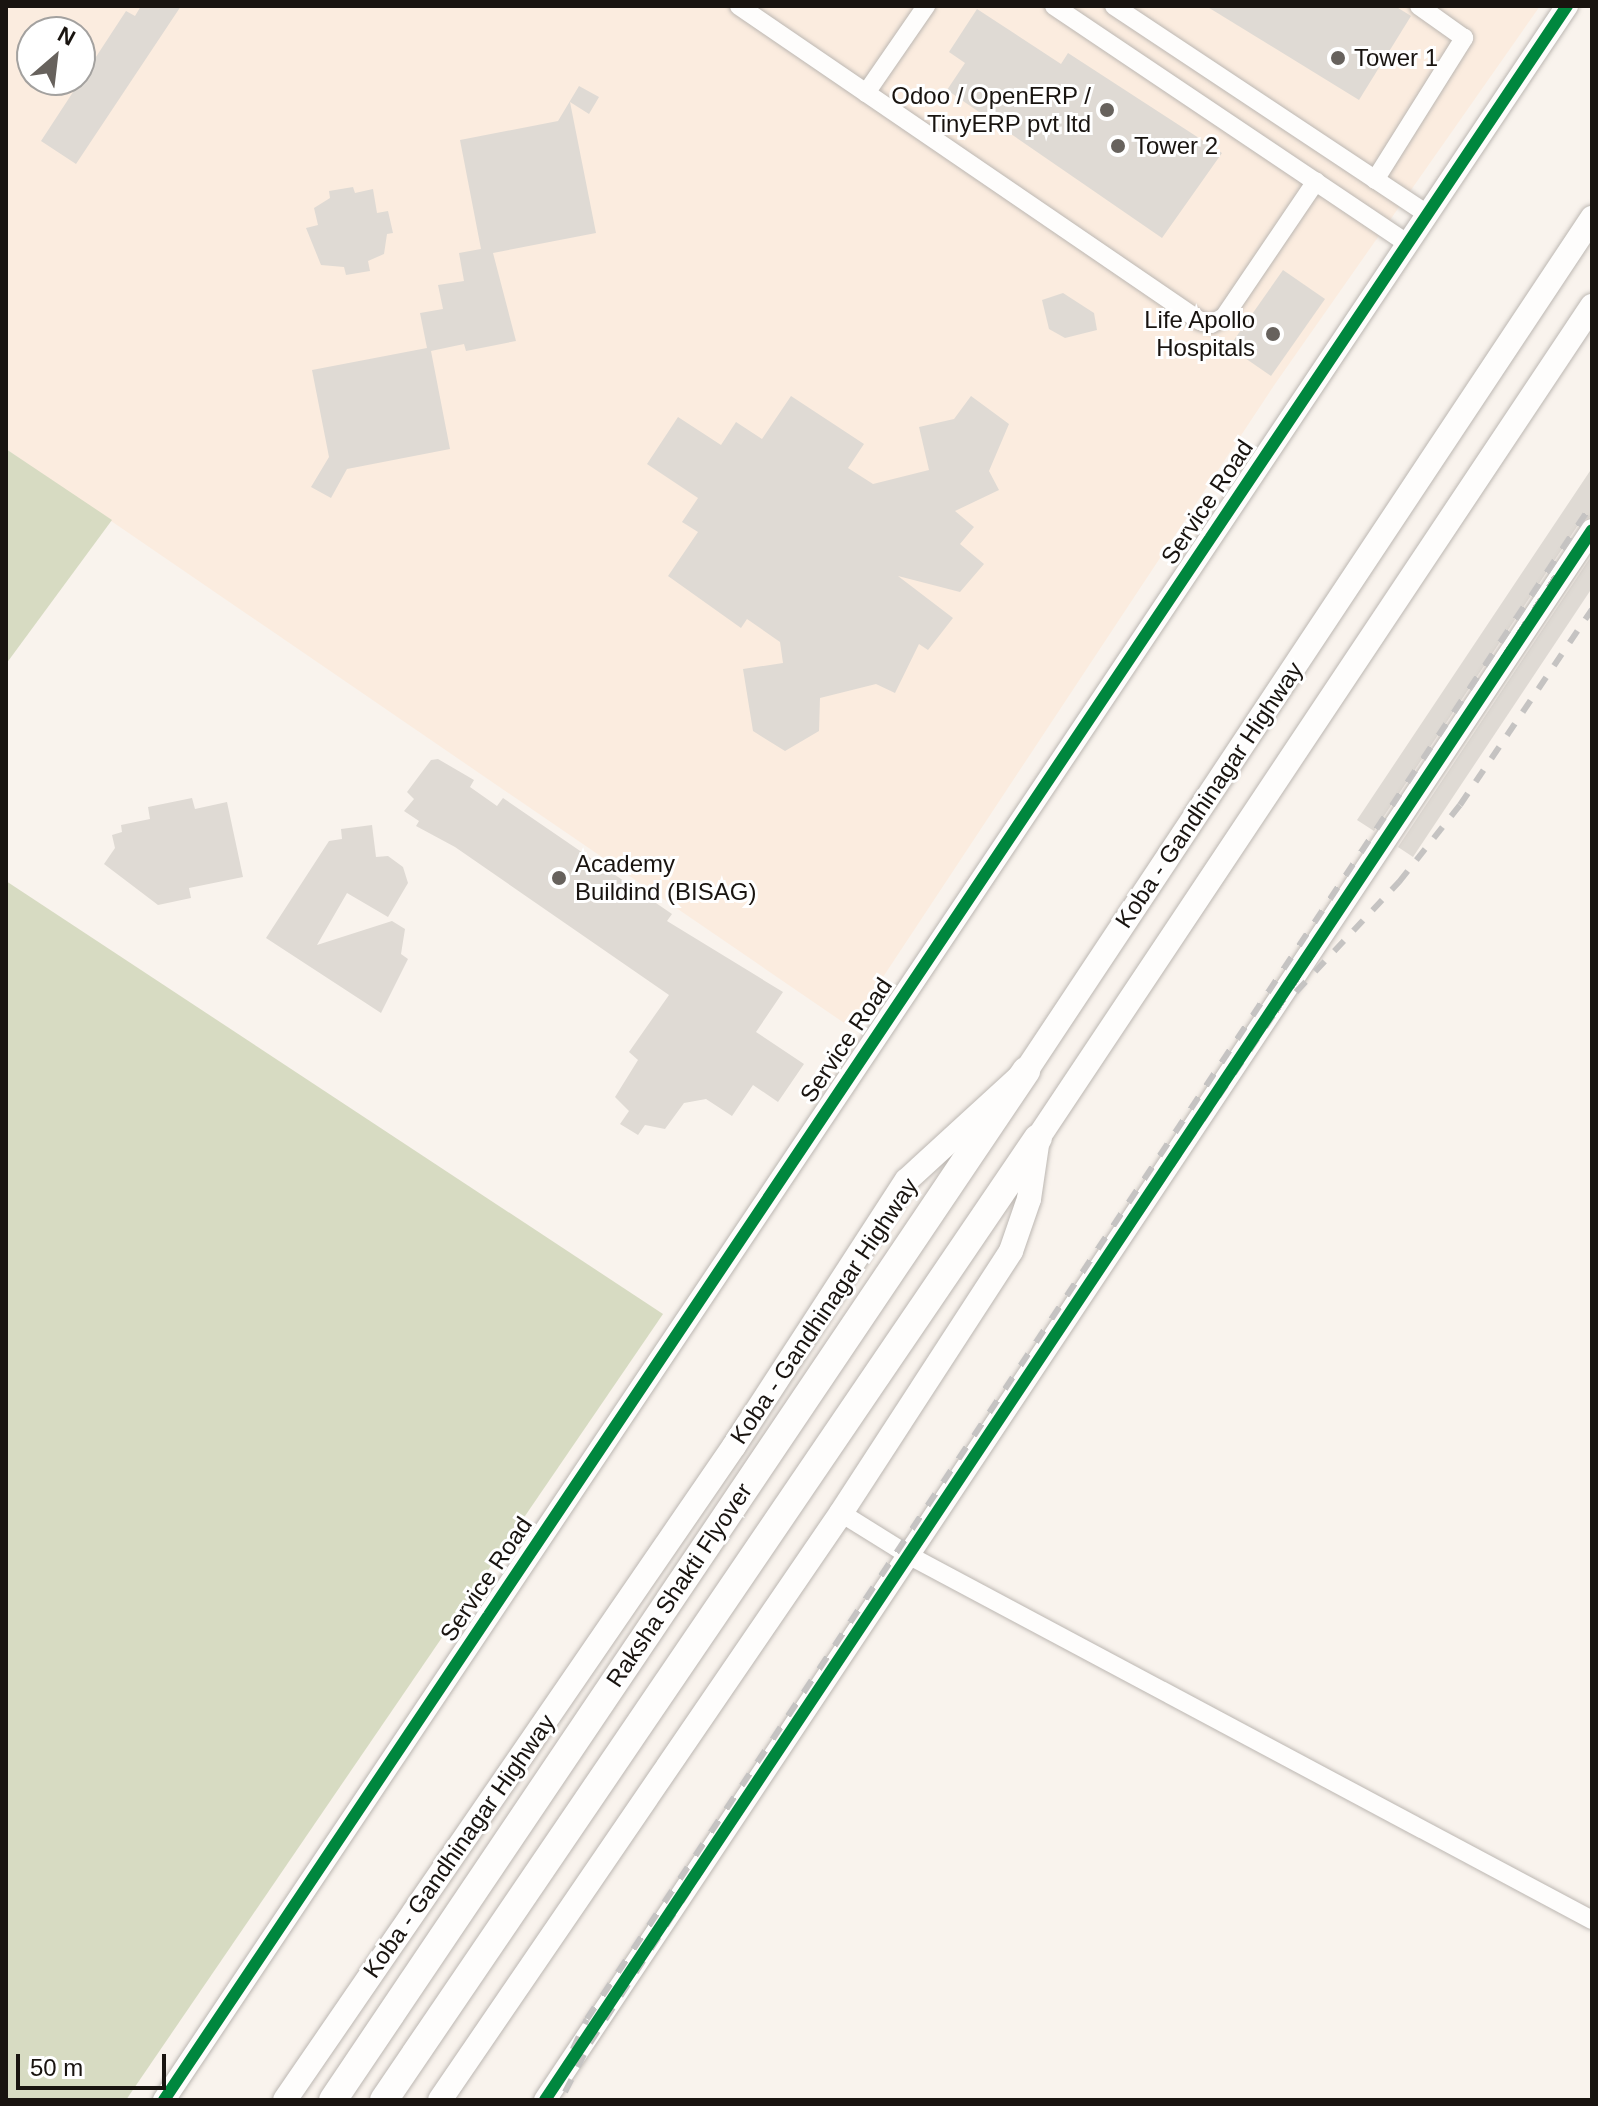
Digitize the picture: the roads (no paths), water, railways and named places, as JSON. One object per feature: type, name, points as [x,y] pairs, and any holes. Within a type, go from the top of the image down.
[{"type":"main road","name":"Koba - Gandhinagar Highway","points":[[285,2100],[734,1446],[907,1180],[1026,1071],[1592,218]]},
{"type":"main road","name":"Koba - Gandhinagar Highway","points":[[440,2100],[841,1513],[1011,1251],[1029,1199],[1038,1138],[1592,306]]},
{"type":"main road","name":"Raksha Shakti Flyover","points":[[333,2100],[1026,1071]]},
{"type":"main road","name":"Raksha Shakti Flyover","points":[[384,2100],[972,1229],[1038,1138]]},
{"type":"street","points":[[739,6],[1211,324],[1224,317],[1316,181]]},
{"type":"street","points":[[866,93],[926,6]]},
{"type":"street","points":[[1054,6],[1407,243]]},
{"type":"street","points":[[1114,6],[1427,214]]},
{"type":"street","points":[[1375,180],[1464,38],[1419,6]]},
{"type":"street","name":"Service Road","points":[[164,2100],[1567,6]]},
{"type":"street","points":[[545,2100],[1592,530]]},
{"type":"street","points":[[841,1513],[910,1556],[1592,1920]]},
{"type":"railway","points":[[549,2100],[587,2019],[1592,504]]},
{"type":"railway","points":[[1046,1352],[1276,1011],[1556,576]]},
{"type":"railway","points":[[1296,992],[1399,882],[1460,805],[1592,609]]},
{"type":"railway","points":[[565,2092],[590,2043],[725,1834]]},
{"type":"place","name":"Tower 1","points":[[1338,58]]},
{"type":"place","name":"Odoo / OpenERP / TinyERP pvt ltd","points":[[1107,110]]},
{"type":"place","name":"Tower 2","points":[[1118,146]]},
{"type":"place","name":"Life Apollo Hospitals","points":[[1273,334]]},
{"type":"place","name":"Academy Buildind (BISAG)","points":[[559,878]]}]
